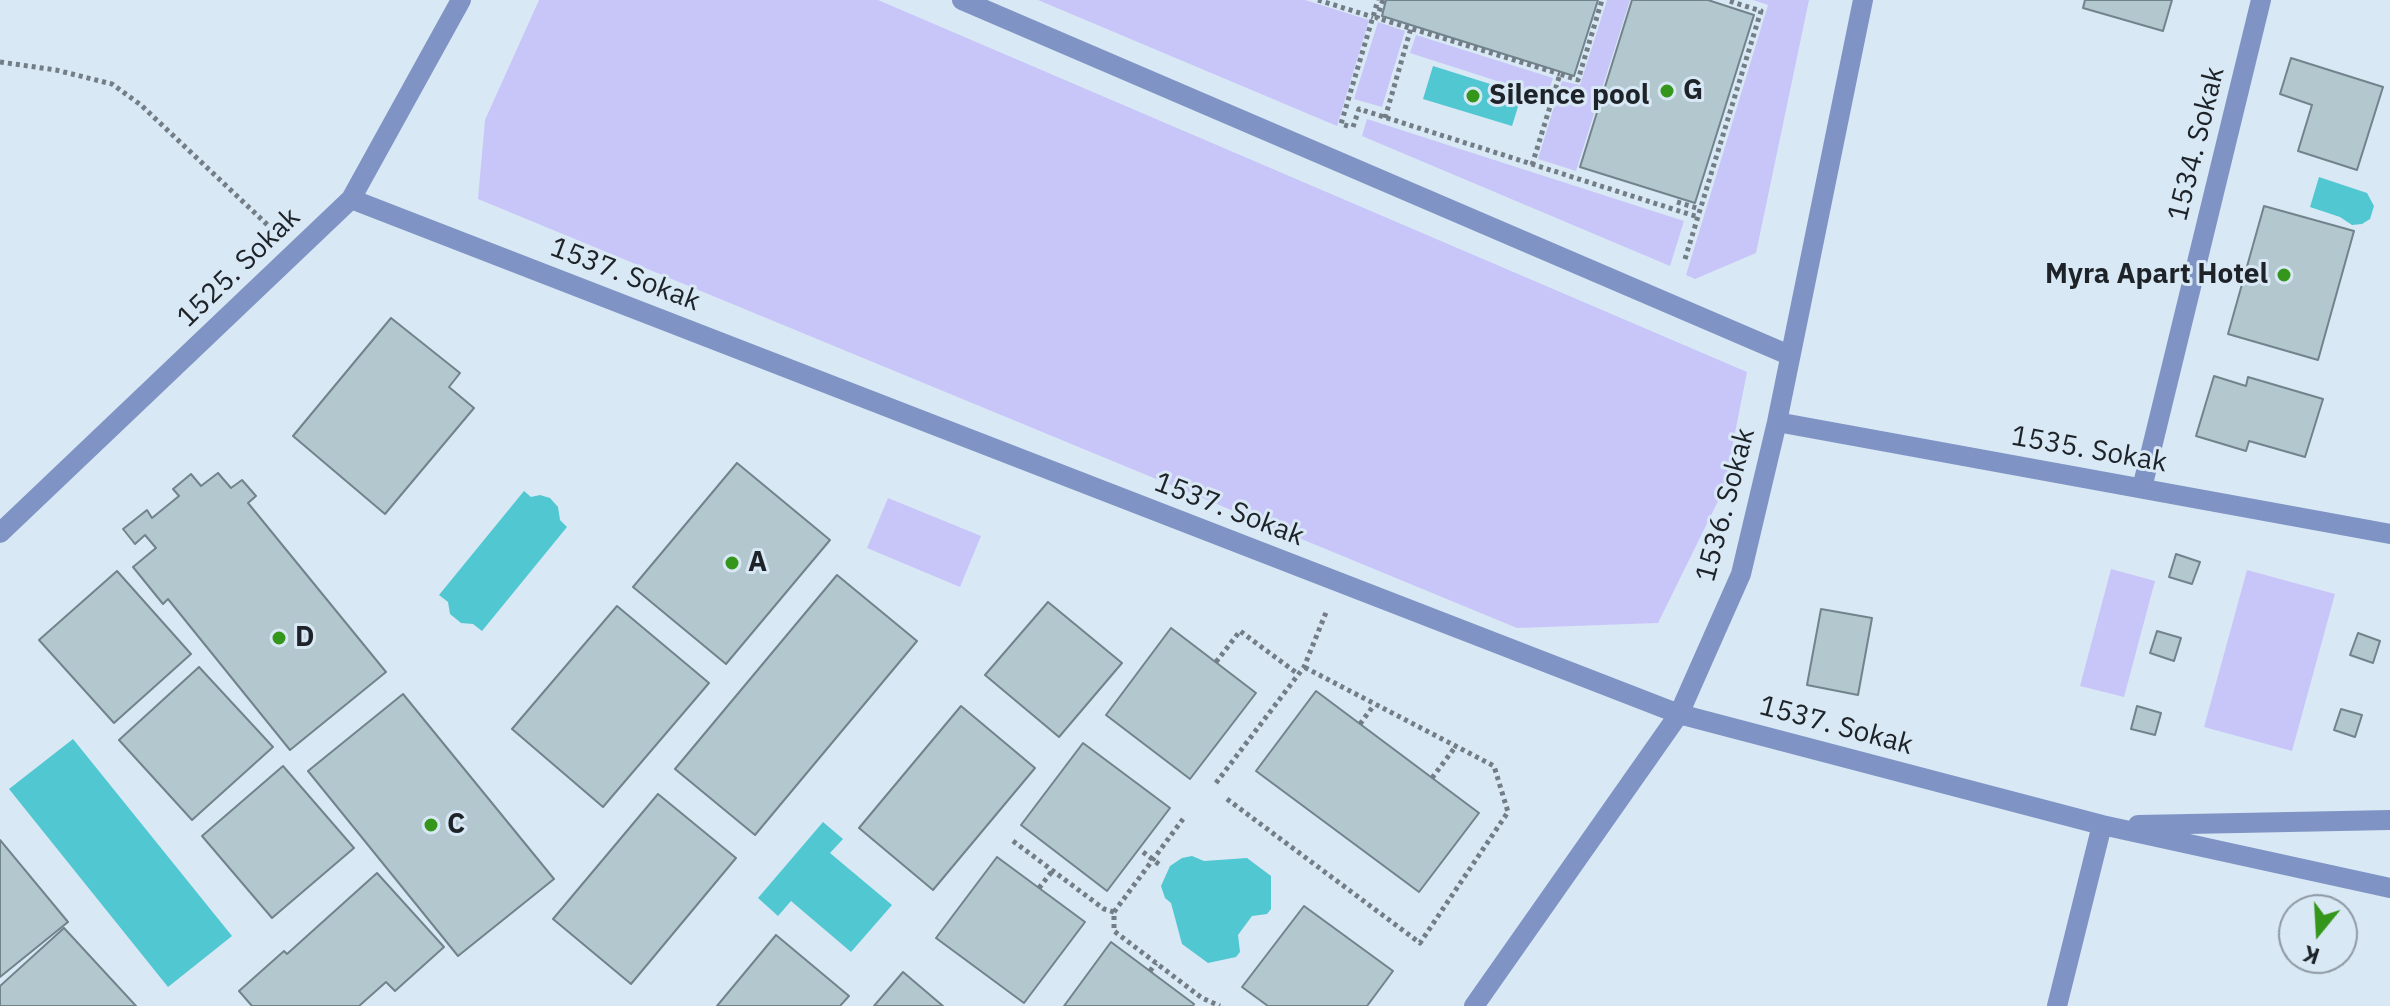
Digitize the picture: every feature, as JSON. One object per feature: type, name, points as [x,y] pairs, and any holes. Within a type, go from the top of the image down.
[{"type":"street","name":"1525. Sokak","points":[[0,533],[351,199],[461,0]]},
{"type":"street","points":[[962,0],[1789,355]]},
{"type":"street","name":"1536. Sokak","points":[[1474,1006],[1679,714],[1741,574],[1777,422],[1863,0]]},
{"type":"street","name":"1534. Sokak","points":[[2142,488],[2261,0]]},
{"type":"street","name":"1537. Sokak","points":[[351,199],[1679,714],[2102,825],[2390,888]]},
{"type":"street","name":"1535. Sokak","points":[[1777,422],[2390,534]]},
{"type":"street","name":"1537. Sokak","points":[[2102,825],[2390,820]]},
{"type":"street","points":[[2057,1006],[2102,825]]},
{"type":"path","points":[[1318,0],[1373,17]]},
{"type":"path","points":[[1381,0],[1341,124],[1351,127],[1359,109],[1698,217]]},
{"type":"path","points":[[1381,0],[1377,18],[1578,80],[1602,0]]},
{"type":"path","points":[[1685,259],[1761,11],[1726,0]]},
{"type":"path","points":[[1385,118],[1411,28]]},
{"type":"path","points":[[0,62],[56,70],[112,84],[141,105],[197,160],[238,194],[295,253]]},
{"type":"path","points":[[1532,165],[1560,74]]},
{"type":"path","points":[[1677,202],[1700,209]]},
{"type":"path","points":[[1216,783],[1304,667],[1338,582]]},
{"type":"path","points":[[1216,662],[1240,631],[1298,674]]},
{"type":"path","points":[[1227,799],[1420,943],[1508,812],[1494,766],[1304,667]]},
{"type":"path","points":[[1360,724],[1374,705]]},
{"type":"path","points":[[1432,778],[1456,746]]},
{"type":"path","points":[[1183,819],[1114,912],[1114,931],[1202,998],[1220,1006]]},
{"type":"path","points":[[1013,841],[1104,909],[1114,912]]},
{"type":"path","points":[[1143,852],[1160,865]]},
{"type":"path","points":[[1039,888],[1053,870]]},
{"type":"path","points":[[1150,971],[1156,963]]},
{"type":"shaded area","points":[[539,0],[878,0],[1747,372],[1724,489],[1658,623],[1517,628],[478,199],[485,120]]},
{"type":"shaded area","points":[[1038,0],[1305,0],[1369,20],[1337,126]]},
{"type":"shaded area","points":[[1607,0],[1630,0],[1576,171],[1538,159],[1562,81],[1580,85]]},
{"type":"shaded area","points":[[1753,0],[1809,0],[1756,253],[1695,279],[1686,275],[1768,5]]},
{"type":"shaded area","points":[[1378,22],[1405,31],[1382,107],[1354,99]]},
{"type":"shaded area","points":[[1416,35],[1553,78],[1547,97],[1410,53]]},
{"type":"shaded area","name":"Silence pool","points":[[1433,66],[1522,94],[1512,126],[1423,99]]},
{"type":"shaded area","points":[[1367,119],[1684,221],[1670,266],[1362,136]]},
{"type":"shaded area","points":[[2319,177],[2367,193],[2374,206],[2370,219],[2352,225],[2340,217],[2310,207]]},
{"type":"shaded area","points":[[524,491],[531,497],[540,495],[550,498],[558,507],[560,520],[567,527],[482,631],[473,624],[461,623],[450,614],[448,602],[439,595]]},
{"type":"shaded area","points":[[888,498],[981,536],[960,587],[867,548]]},
{"type":"shaded area","points":[[2111,569],[2155,581],[2124,697],[2080,686]]},
{"type":"shaded area","points":[[2247,570],[2335,594],[2292,751],[2204,727]]},
{"type":"shaded area","points":[[73,739],[232,936],[168,987],[9,789]]},
{"type":"shaded area","points":[[823,822],[843,839],[830,853],[892,905],[851,952],[791,901],[778,916],[758,898]]},
{"type":"shaded area","points":[[1192,856],[1204,861],[1247,858],[1271,876],[1271,909],[1267,914],[1252,916],[1238,935],[1240,952],[1236,957],[1208,963],[1182,944],[1171,903],[1165,898],[1161,886],[1170,866]]},
{"type":"building","points":[[1386,0],[1598,0],[1574,76],[1382,16]]},
{"type":"building","name":"G","points":[[1632,0],[1708,0],[1754,15],[1695,203],[1580,167]]},
{"type":"building","points":[[2085,0],[2172,0],[2163,31],[2083,8]]},
{"type":"building","points":[[2291,58],[2383,87],[2357,170],[2298,151],[2312,105],[2280,94]]},
{"type":"building","points":[[2264,206],[2354,231],[2318,360],[2228,334]]},
{"type":"building","points":[[391,318],[460,373],[449,387],[474,408],[385,514],[293,436]]},
{"type":"building","points":[[2214,376],[2246,386],[2248,377],[2323,399],[2305,457],[2249,441],[2246,451],[2196,436]]},
{"type":"building","name":"A","points":[[737,463],[830,540],[726,664],[633,587]]},
{"type":"building","name":"D","points":[[218,473],[231,488],[242,480],[256,496],[248,503],[386,672],[290,750],[168,599],[163,604],[133,567],[156,548],[145,535],[135,544],[123,529],[147,510],[152,518],[179,496],[173,489],[191,474],[201,486]]},
{"type":"building","points":[[2176,554],[2200,562],[2192,584],[2169,577]]},
{"type":"building","points":[[117,571],[191,654],[114,723],[39,640]]},
{"type":"building","points":[[837,575],[917,641],[755,835],[675,769]]},
{"type":"building","points":[[1048,602],[1122,663],[1059,737],[985,675]]},
{"type":"building","points":[[617,606],[709,683],[603,807],[512,729]]},
{"type":"building","points":[[1821,609],[1872,618],[1858,695],[1807,685]]},
{"type":"building","points":[[1171,628],[1256,693],[1190,779],[1106,715]]},
{"type":"building","points":[[2157,631],[2181,638],[2174,661],[2150,653]]},
{"type":"building","points":[[2358,633],[2380,641],[2373,663],[2350,655]]},
{"type":"building","points":[[199,667],[273,747],[192,820],[119,740]]},
{"type":"building","points":[[1316,691],[1479,813],[1419,892],[1256,771]]},
{"type":"building","name":"C","points":[[403,694],[554,879],[458,956],[308,771]]},
{"type":"building","points":[[961,706],[1035,768],[933,890],[859,828]]},
{"type":"building","points":[[2137,706],[2161,713],[2155,735],[2131,729]]},
{"type":"building","points":[[2341,709],[2362,715],[2355,737],[2334,730]]},
{"type":"building","points":[[1083,743],[1170,808],[1107,891],[1021,825]]},
{"type":"building","points":[[283,766],[354,848],[272,918],[202,836]]},
{"type":"building","points":[[658,794],[736,858],[631,984],[553,919]]},
{"type":"building","points":[[0,840],[68,922],[0,977]]},
{"type":"building","points":[[997,857],[1085,922],[1024,1003],[936,938]]},
{"type":"building","points":[[377,873],[444,947],[395,991],[386,982],[359,1006],[252,1006],[239,991],[284,951],[287,954]]},
{"type":"building","points":[[1304,906],[1393,971],[1367,1006],[1268,1006],[1242,987]]},
{"type":"building","points":[[64,928],[136,1006],[0,1006],[0,986]]},
{"type":"building","points":[[776,935],[849,996],[840,1006],[717,1006]]},
{"type":"building","points":[[1111,942],[1194,1004],[1193,1006],[1064,1006]]},
{"type":"building","points":[[903,972],[943,1006],[874,1006]]},
{"type":"place","name":"G","points":[[1667,91]]},
{"type":"place","name":"Silence pool","points":[[1473,96]]},
{"type":"place","name":"Myra Apart Hotel","points":[[2284,275]]},
{"type":"place","name":"A","points":[[732,563]]},
{"type":"place","name":"D","points":[[279,638]]},
{"type":"place","name":"C","points":[[431,825]]}]
